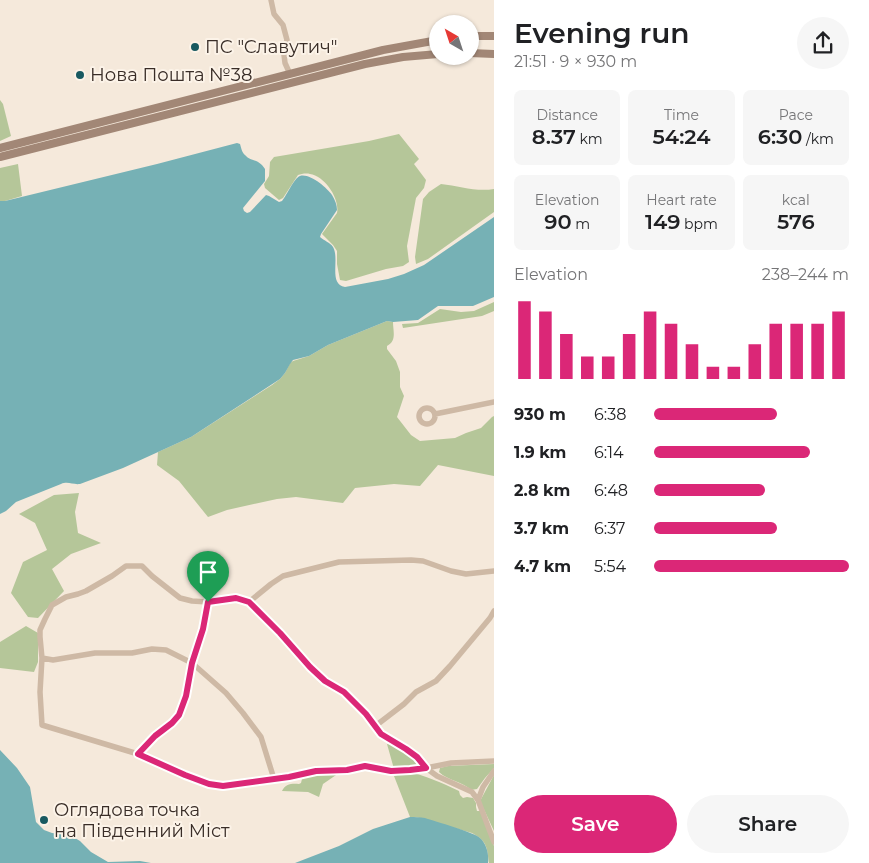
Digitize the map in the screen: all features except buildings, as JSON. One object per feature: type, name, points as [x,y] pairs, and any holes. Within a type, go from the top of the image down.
[{"type":"main road","points":[[479,36],[494,36]]},
{"type":"main road","points":[[0,148],[401,46],[429,41]]},
{"type":"main road","points":[[479,53],[494,54]]},
{"type":"main road","points":[[0,157],[365,64],[403,57],[429,55]]},
{"type":"street","points":[[271,0],[274,14],[283,25],[288,40],[284,55],[290,74]]},
{"type":"street","points":[[435,414],[494,402]]},
{"type":"street","points":[[249,602],[283,576],[339,562],[411,560],[423,561],[450,571],[466,574],[494,572]]},
{"type":"street","points":[[494,761],[452,763],[426,768],[391,771],[365,766],[347,770],[316,771],[289,777],[223,786],[209,784],[138,754],[42,725],[40,630],[52,605],[66,597],[86,591],[126,566],[142,566],[180,598],[208,602],[236,598],[249,602],[310,667],[325,681],[344,692],[366,714],[381,734],[417,757],[426,768],[437,776],[472,792],[478,800],[494,842]]},
{"type":"street","points":[[138,754],[179,715],[186,696],[192,663],[203,629],[208,602]]},
{"type":"street","points":[[374,727],[404,704],[416,692],[436,681],[494,611]]},
{"type":"street","points":[[42,658],[53,660],[95,653],[132,653],[152,649],[166,650],[192,663],[226,693],[261,737],[274,779]]},
{"type":"street","points":[[478,800],[483,787],[494,771]]},
{"type":"green space","points":[[0,100],[3,104],[11,136],[0,141]]},
{"type":"green space","points":[[399,134],[419,159],[414,164],[426,180],[424,188],[416,198],[407,246],[409,262],[403,266],[346,281],[340,280],[337,251],[322,234],[337,213],[334,195],[321,179],[308,174],[301,174],[298,175],[283,198],[279,200],[265,188],[264,184],[269,176],[270,162],[274,157]]},
{"type":"green space","points":[[18,164],[22,196],[0,201],[0,168]]},
{"type":"green space","points":[[441,184],[474,189],[494,189],[494,212],[428,259],[416,264],[415,257],[423,199],[429,192]]},
{"type":"green space","points":[[494,302],[494,311],[482,316],[403,328],[402,324],[418,323],[440,309],[461,312],[474,311]]},
{"type":"green space","points":[[387,321],[393,322],[394,336],[387,349],[396,361],[400,372],[400,387],[404,396],[397,417],[411,435],[420,441],[455,438],[481,428],[494,416],[494,476],[438,465],[420,486],[394,484],[355,488],[343,503],[296,497],[277,499],[227,510],[208,517],[179,481],[157,465],[158,452],[191,437],[272,385],[280,379],[293,361],[309,356],[328,345]]},
{"type":"green space","points":[[79,493],[75,512],[78,533],[101,543],[71,554],[52,569],[64,591],[38,618],[28,617],[11,593],[23,562],[47,550],[35,523],[19,514],[54,495]]},
{"type":"green space","points":[[26,626],[38,633],[38,662],[34,672],[0,668],[0,642]]},
{"type":"green space","points":[[387,744],[407,751],[416,758],[421,766],[394,769]]},
{"type":"green space","points":[[494,764],[494,768],[477,789],[471,790],[439,772],[440,768],[448,766]]},
{"type":"green space","points":[[407,772],[427,777],[453,788],[459,791],[463,798],[473,798],[477,811],[480,811],[494,846],[494,863],[489,863],[485,845],[481,839],[472,833],[410,817],[394,776]]},
{"type":"green space","points":[[339,773],[323,784],[319,797],[308,792],[282,791],[289,784],[301,783],[305,777]]},
{"type":"green space","points":[[494,775],[494,831],[480,801]]},
{"type":"water","points":[[237,143],[240,144],[244,154],[260,163],[265,169],[265,181],[243,208],[247,213],[266,195],[279,202],[282,201],[295,180],[300,176],[313,179],[332,195],[336,202],[337,210],[320,237],[333,247],[336,276],[340,285],[345,287],[404,274],[424,265],[494,217],[494,297],[473,306],[438,306],[418,320],[387,321],[328,345],[309,356],[293,360],[280,379],[191,437],[123,468],[80,484],[64,483],[16,502],[0,514],[0,201]]},
{"type":"water","points":[[0,750],[17,768],[30,787],[36,822],[44,830],[70,835],[80,841],[91,852],[108,862],[140,861],[151,863],[0,863]]},
{"type":"water","points":[[410,817],[425,818],[477,836],[486,846],[488,863],[295,863],[339,846],[373,829]]},
{"type":"place","name":"ПС \"Славутич\"","points":[[195,47]]},
{"type":"place","name":"Нова Пошта №38","points":[[80,75]]},
{"type":"place","name":"Оглядова точка на Південний Міст","points":[[44,820]]},
{"type":"route","points":[[236,598],[249,602],[310,667],[325,681],[344,692],[366,714],[381,734],[417,757],[426,768],[391,771],[365,766],[347,770],[316,771],[289,777],[223,786],[209,784],[185,775],[138,754],[179,715],[186,696],[192,663],[203,629],[208,602],[236,598]]}]
